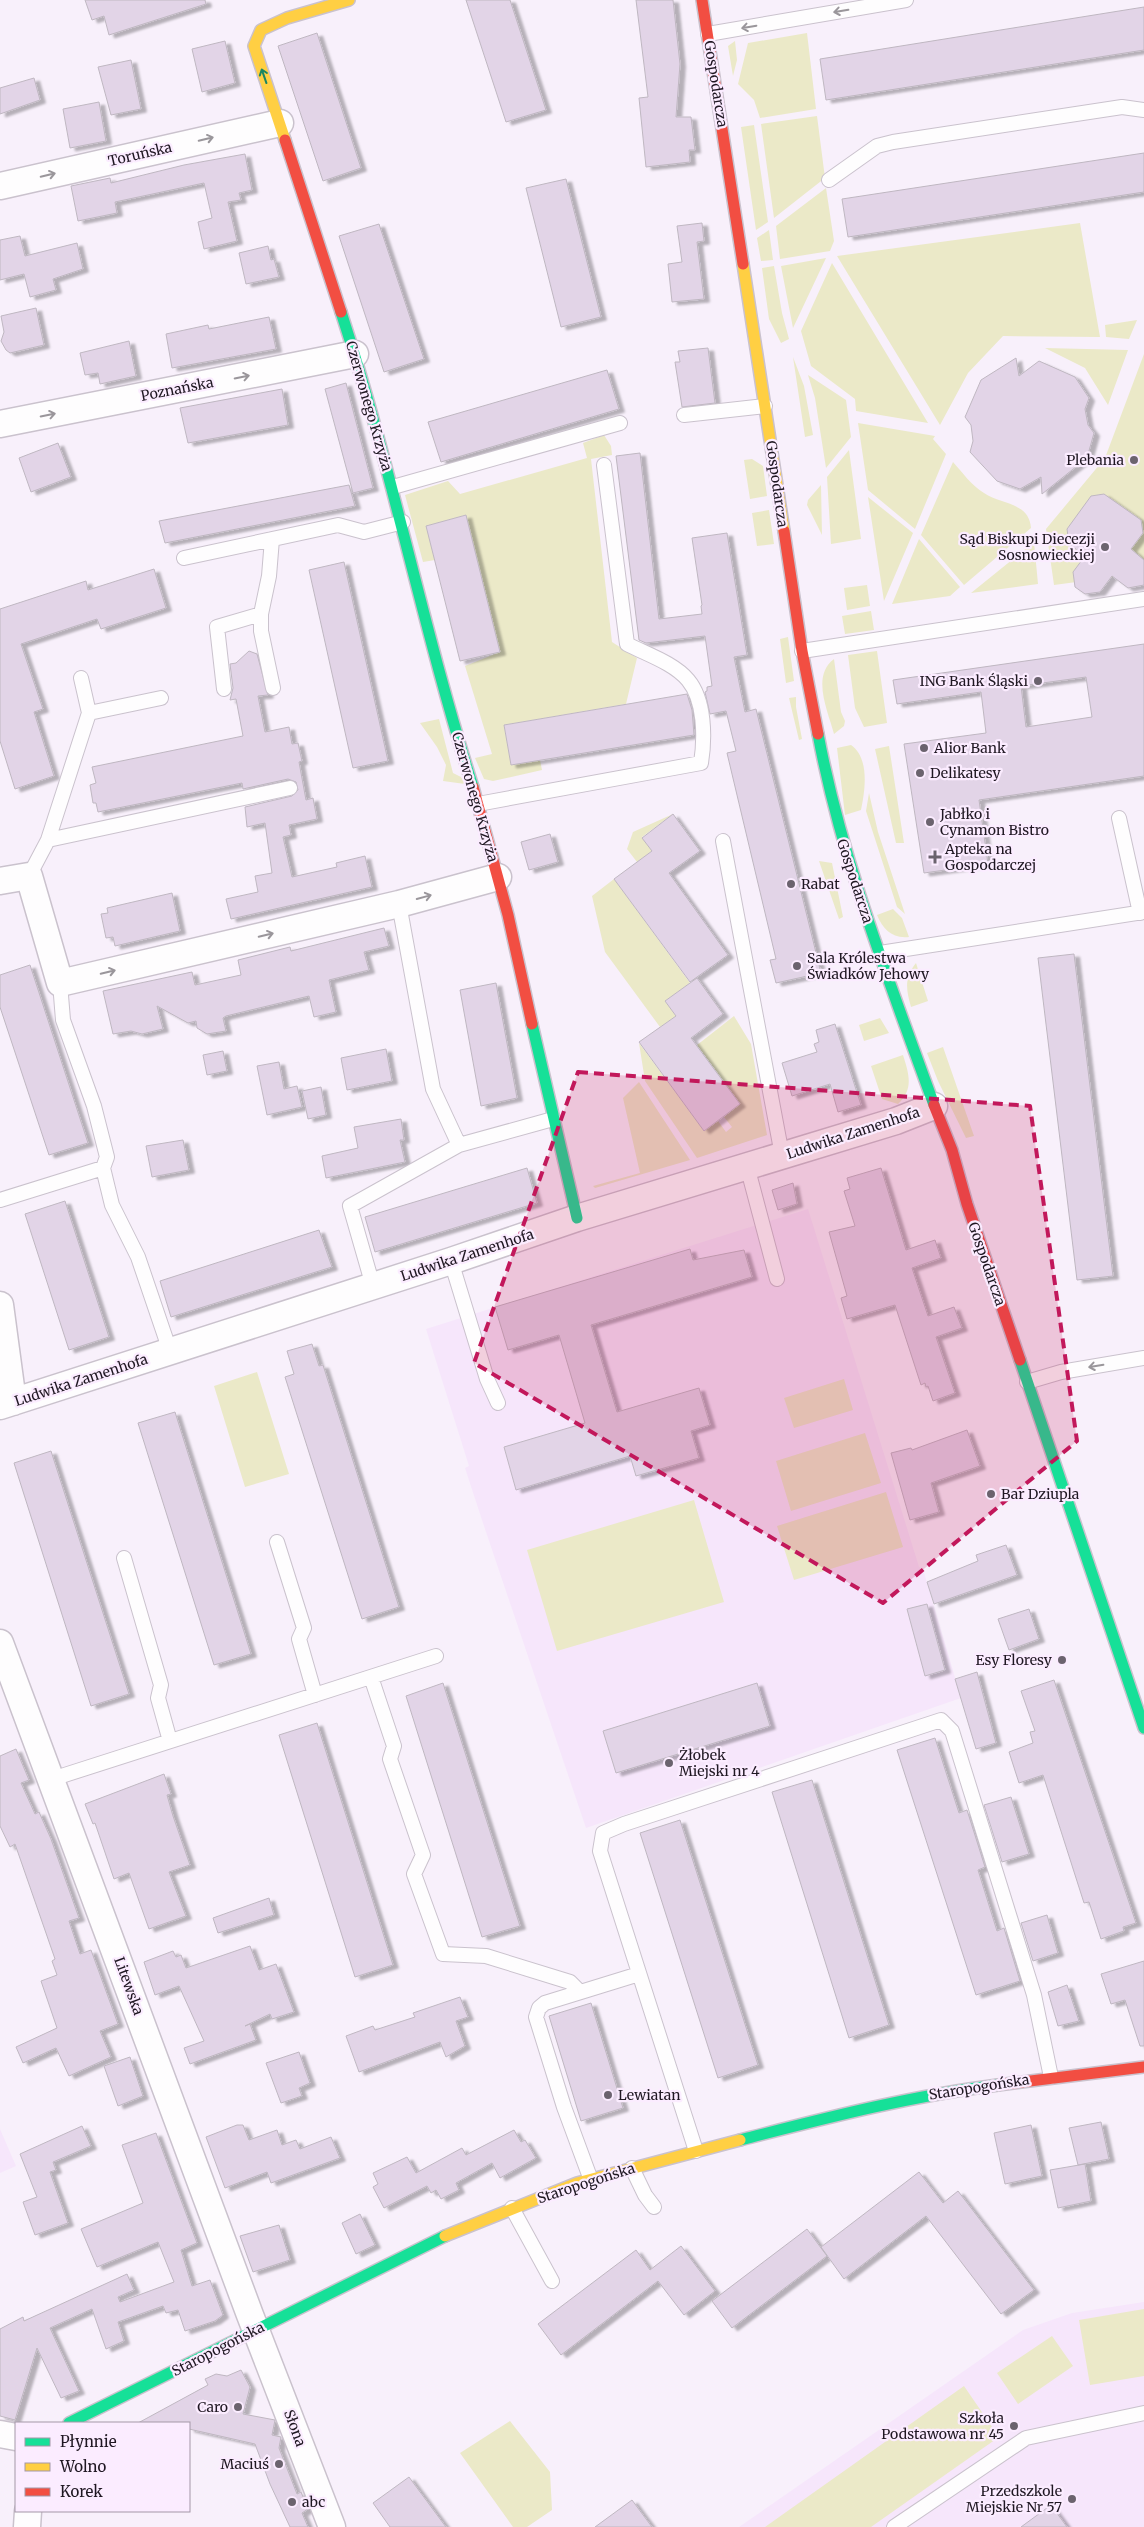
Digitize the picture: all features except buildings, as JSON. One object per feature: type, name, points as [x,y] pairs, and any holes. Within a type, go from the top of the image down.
[{"type":"street","name":"Czerwonego Krzyża","points":[[349,0],[287,18],[262,30],[254,46],[355,354],[403,522],[445,699],[478,804],[498,877],[553,1119],[578,1218]]},
{"type":"street","name":"Gospodarcza","points":[[702,0],[802,651],[836,820],[861,902],[934,1106],[952,1150],[967,1204],[1144,1728]]},
{"type":"street","name":"Toruńska","points":[[0,186],[280,123]]},
{"type":"street","name":"Poznańska","points":[[0,424],[355,354]]},
{"type":"street","points":[[0,881],[29,876],[60,982]]},
{"type":"street","name":"Czerwonego Krzyża","points":[[60,982],[399,904],[498,877]]},
{"type":"street","name":"Ludwika Zamenhofa","points":[[7,1404],[451,1261],[578,1218],[896,1121],[934,1106]]},
{"type":"street","points":[[0,1305],[7,1404]]},
{"type":"street","name":"Litewska","points":[[0,1643],[6,1678],[52,1778],[247,2306],[258,2329]]},
{"type":"street","name":"Staropogońska","points":[[71,2422],[458,2228],[591,2180],[864,2108],[940,2092],[1050,2077],[1144,2067]]},
{"type":"street","name":"Słona","points":[[258,2329],[332,2527]]},
{"type":"street","points":[[0,2434],[15,2438]]},
{"type":"street","points":[[27,2527],[28,2512]]},
{"type":"lane","points":[[708,34],[906,0]]},
{"type":"lane","points":[[829,180],[877,146],[893,142],[1122,107],[1144,110]]},
{"type":"lane","points":[[684,415],[765,406]]},
{"type":"lane","points":[[393,487],[620,423]]},
{"type":"lane","points":[[478,804],[701,763],[704,744],[697,695],[687,679],[674,669],[627,644],[604,465]]},
{"type":"lane","points":[[184,558],[338,526],[364,532],[403,522]]},
{"type":"lane","points":[[272,539],[269,576],[261,614],[261,631],[273,688]]},
{"type":"lane","points":[[802,651],[1144,599]]},
{"type":"lane","points":[[224,689],[217,628],[261,614]]},
{"type":"lane","points":[[29,876],[48,840],[89,713],[81,678]]},
{"type":"lane","points":[[89,713],[161,698]]},
{"type":"lane","points":[[48,840],[290,788]]},
{"type":"lane","points":[[880,953],[1142,912],[1120,818]]},
{"type":"lane","points":[[724,841],[782,1156]]},
{"type":"lane","points":[[399,904],[433,1089],[459,1145]]},
{"type":"lane","points":[[60,982],[63,1020],[94,1106],[107,1157],[104,1168],[112,1205],[138,1257],[170,1351]]},
{"type":"lane","points":[[373,1286],[350,1206],[459,1145],[553,1119]]},
{"type":"lane","points":[[747,1166],[777,1279]]},
{"type":"lane","points":[[0,1200],[104,1168]]},
{"type":"lane","points":[[451,1261],[487,1379],[498,1402]]},
{"type":"lane","points":[[1027,1382],[1061,1372],[1144,1358]]},
{"type":"lane","points":[[277,1542],[304,1628],[299,1639],[315,1695]]},
{"type":"lane","points":[[124,1558],[160,1685],[158,1698],[170,1741]]},
{"type":"lane","points":[[52,1778],[436,1656]]},
{"type":"lane","points":[[371,1677],[394,1746],[390,1759],[423,1855],[414,1874],[443,1954],[486,1956],[570,1982],[580,1992]]},
{"type":"lane","points":[[696,2151],[600,1851],[603,1833],[624,1824],[941,1720],[952,1731],[1034,1995],[1050,2077]]},
{"type":"lane","points":[[591,2180],[564,2107],[536,2016],[545,2003],[639,1974]]},
{"type":"lane","points":[[632,2168],[645,2195],[654,2207]]},
{"type":"lane","points":[[512,2208],[552,2281]]},
{"type":"lane","points":[[894,2527],[1026,2438],[1144,2413]]},
{"type":"highlighted area","points":[[578,1072],[1030,1106],[1077,1441],[883,1603],[474,1363]]},
{"type":"shaded area","points":[[807,33],[816,109],[760,118],[754,100],[738,84],[748,43]]},
{"type":"shaded area","points":[[735,41],[737,60],[733,76],[728,46]]},
{"type":"shaded area","points":[[817,116],[825,178],[774,218],[761,124]]},
{"type":"shaded area","points":[[754,125],[768,222],[756,230],[741,127]]},
{"type":"shaded area","points":[[826,188],[834,241],[830,251],[780,259],[776,226]]},
{"type":"shaded area","points":[[1080,223],[1100,337],[1003,336],[968,373],[940,425],[837,256]]},
{"type":"shaded area","points":[[769,230],[773,260],[761,261],[757,238]]},
{"type":"shaded area","points":[[826,258],[793,328],[781,266]]},
{"type":"shaded area","points":[[832,263],[928,423],[856,411],[855,399],[811,366],[801,331]]},
{"type":"shaded area","points":[[774,266],[782,313],[789,339],[781,343],[769,319],[762,268]]},
{"type":"shaded area","points":[[1137,320],[1129,339],[1106,337],[1105,325]]},
{"type":"shaded area","points":[[1045,348],[1128,350],[1108,405],[1085,368]]},
{"type":"shaded area","points":[[1144,354],[1144,573],[1054,585],[1046,529],[1105,458]]},
{"type":"shaded area","points":[[793,357],[804,386],[813,435],[805,437]]},
{"type":"shaded area","points":[[808,375],[846,400],[851,437],[826,468],[815,398]]},
{"type":"shaded area","points":[[858,423],[935,436],[933,439],[946,454],[915,529],[868,490]]},
{"type":"shaded area","points":[[604,435],[611,446],[612,455],[591,459],[612,642],[637,658],[626,704],[504,725],[511,765],[540,760],[542,770],[493,781],[484,779],[475,758],[492,754],[465,666],[500,652],[466,515],[426,526],[435,560],[423,562],[405,495],[448,481],[460,494],[587,458],[583,443]]},
{"type":"shaded area","points":[[849,450],[861,539],[831,544],[827,477]]},
{"type":"shaded area","points":[[752,459],[763,466],[767,496],[750,499],[744,460]]},
{"type":"shaded area","points":[[953,462],[967,479],[980,490],[991,497],[1014,505],[1025,513],[1031,528],[964,585],[921,535]]},
{"type":"shaded area","points":[[821,485],[822,535],[807,505],[808,500]]},
{"type":"shaded area","points":[[868,497],[913,533],[884,601]]},
{"type":"shaded area","points":[[769,510],[774,544],[757,546],[752,513]]},
{"type":"shaded area","points":[[919,539],[960,587],[950,596],[892,604]]},
{"type":"shaded area","points":[[1034,542],[1038,584],[971,593]]},
{"type":"shaded area","points":[[867,585],[870,606],[847,610],[844,588]]},
{"type":"shaded area","points":[[871,611],[874,630],[845,634],[842,616]]},
{"type":"shaded area","points":[[788,637],[794,681],[786,683],[780,639]]},
{"type":"shaded area","points":[[877,651],[887,723],[864,727],[855,708],[848,655]]},
{"type":"shaded area","points":[[834,659],[841,712],[845,721],[844,726],[834,734],[825,705],[822,684],[827,666]]},
{"type":"shaded area","points":[[796,697],[802,739],[799,740],[789,698]]},
{"type":"shaded area","points":[[439,719],[453,773],[461,777],[465,784],[443,781],[446,765],[437,747],[420,723]]},
{"type":"shaded area","points":[[851,745],[857,751],[864,766],[865,785],[861,810],[845,815],[837,748]]},
{"type":"shaded area","points":[[889,746],[904,843],[896,843],[875,749]]},
{"type":"shaded area","points":[[869,793],[878,832],[905,914],[897,907],[866,811]]},
{"type":"shaded area","points":[[673,814],[642,837],[652,851],[637,862],[627,849],[633,832]]},
{"type":"shaded area","points":[[819,861],[832,863],[843,917],[839,919]]},
{"type":"shaded area","points":[[614,879],[690,983],[665,1001],[676,1016],[660,1027],[605,952],[592,896]]},
{"type":"shaded area","points":[[893,909],[902,918],[909,937],[893,935],[885,929],[879,920],[877,915]]},
{"type":"shaded area","points":[[916,963],[928,1001],[911,1007],[907,984],[909,974]]},
{"type":"shaded area","points":[[734,1016],[751,1044],[767,1135],[697,1158],[645,1081],[639,1043],[704,1131],[718,1121],[726,1132],[732,1127],[724,1117],[740,1104],[697,1045]]},
{"type":"shaded area","points":[[880,1018],[889,1033],[864,1041],[859,1025]]},
{"type":"shaded area","points":[[943,1047],[974,1136],[966,1138],[938,1081],[927,1053]]},
{"type":"shaded area","points":[[903,1055],[909,1081],[906,1093],[898,1104],[882,1099],[871,1066]]},
{"type":"shaded area","points":[[639,1082],[690,1160],[595,1188],[593,1186],[640,1173],[623,1098]]},
{"type":"shaded area","points":[[808,1209],[919,1567],[923,1569],[961,1698],[586,1828],[465,1468],[469,1466],[426,1329]]},
{"type":"shaded area","points":[[257,1372],[289,1474],[245,1487],[214,1386]]},
{"type":"shaded area","points":[[844,1379],[853,1410],[794,1428],[784,1398]]},
{"type":"shaded area","points":[[865,1433],[881,1483],[791,1511],[776,1461]]},
{"type":"shaded area","points":[[886,1492],[903,1547],[794,1580],[777,1526]]},
{"type":"shaded area","points":[[694,1500],[724,1602],[557,1651],[527,1550]]},
{"type":"shaded area","points":[[0,2129],[16,2166],[0,2173]]},
{"type":"shaded area","name":"Szkoła Podstawowa nr 45","points":[[1144,2302],[1144,2527],[739,2527],[1023,2330],[1072,2313]]},
{"type":"shaded area","points":[[1144,2309],[1144,2376],[1090,2385],[1079,2320]]},
{"type":"shaded area","points":[[1052,2336],[1073,2366],[1018,2404],[997,2373]]},
{"type":"shaded area","points":[[964,2386],[999,2437],[871,2527],[765,2527]]},
{"type":"shaded area","points":[[510,2421],[550,2472],[552,2510],[527,2527],[513,2527],[460,2453]]},
{"type":"traffic: fast","points":[[341,312],[376,430],[438,668],[473,787]]},
{"type":"traffic: fast","points":[[818,734],[828,782],[854,875],[884,968],[934,1105]]},
{"type":"traffic: fast","points":[[532,1024],[577,1218]]},
{"type":"traffic: fast","points":[[1020,1360],[1144,1728]]},
{"type":"traffic: fast","points":[[740,2140],[900,2101],[998,2085]]},
{"type":"traffic: fast","points":[[71,2422],[445,2236]]},
{"type":"traffic: slow","points":[[285,140],[254,46],[261,30],[287,18],[349,0]]},
{"type":"traffic: slow","points":[[743,264],[784,531]]},
{"type":"traffic: slow","points":[[445,2236],[577,2183],[740,2140]]},
{"type":"traffic: jam","points":[[702,0],[743,264]]},
{"type":"traffic: jam","points":[[285,140],[341,312]]},
{"type":"traffic: jam","points":[[784,531],[802,651],[818,734]]},
{"type":"traffic: jam","points":[[473,787],[508,915],[532,1024]]},
{"type":"traffic: jam","points":[[934,1105],[952,1150],[967,1204],[1020,1360]]},
{"type":"traffic: jam","points":[[998,2085],[1144,2067]]},
{"type":"place","name":"Plebania","points":[[1134,460]]},
{"type":"place","name":"Sąd Biskupi Diecezji Sosnowieckiej","points":[[1105,547]]},
{"type":"place","name":"ING Bank Śląski","points":[[1038,681]]},
{"type":"place","name":"Alior Bank","points":[[924,748]]},
{"type":"place","name":"Delikatesy","points":[[920,773]]},
{"type":"place","name":"Jabłko i Cynamon Bistro","points":[[930,822]]},
{"type":"place","name":"Apteka na Gospodarczej","points":[[935,857]]},
{"type":"place","name":"Rabat","points":[[791,884]]},
{"type":"place","name":"Sala Królestwa Świadków Jehowy","points":[[797,966]]},
{"type":"place","name":"Bar Dziupla","points":[[991,1494]]},
{"type":"place","name":"Esy Floresy","points":[[1062,1660]]},
{"type":"place","name":"Żłobek Miejski nr 4","points":[[669,1763]]},
{"type":"place","name":"Lewiatan","points":[[608,2095]]},
{"type":"place","name":"Caro","points":[[238,2407]]},
{"type":"place","name":"Szkoła Podstawowa nr 45","points":[[1014,2426]]},
{"type":"place","name":"Maciuś","points":[[279,2464]]},
{"type":"place","name":"Przedszkole Miejskie Nr 57","points":[[1072,2499]]},
{"type":"place","name":"abc","points":[[292,2502]]}]
